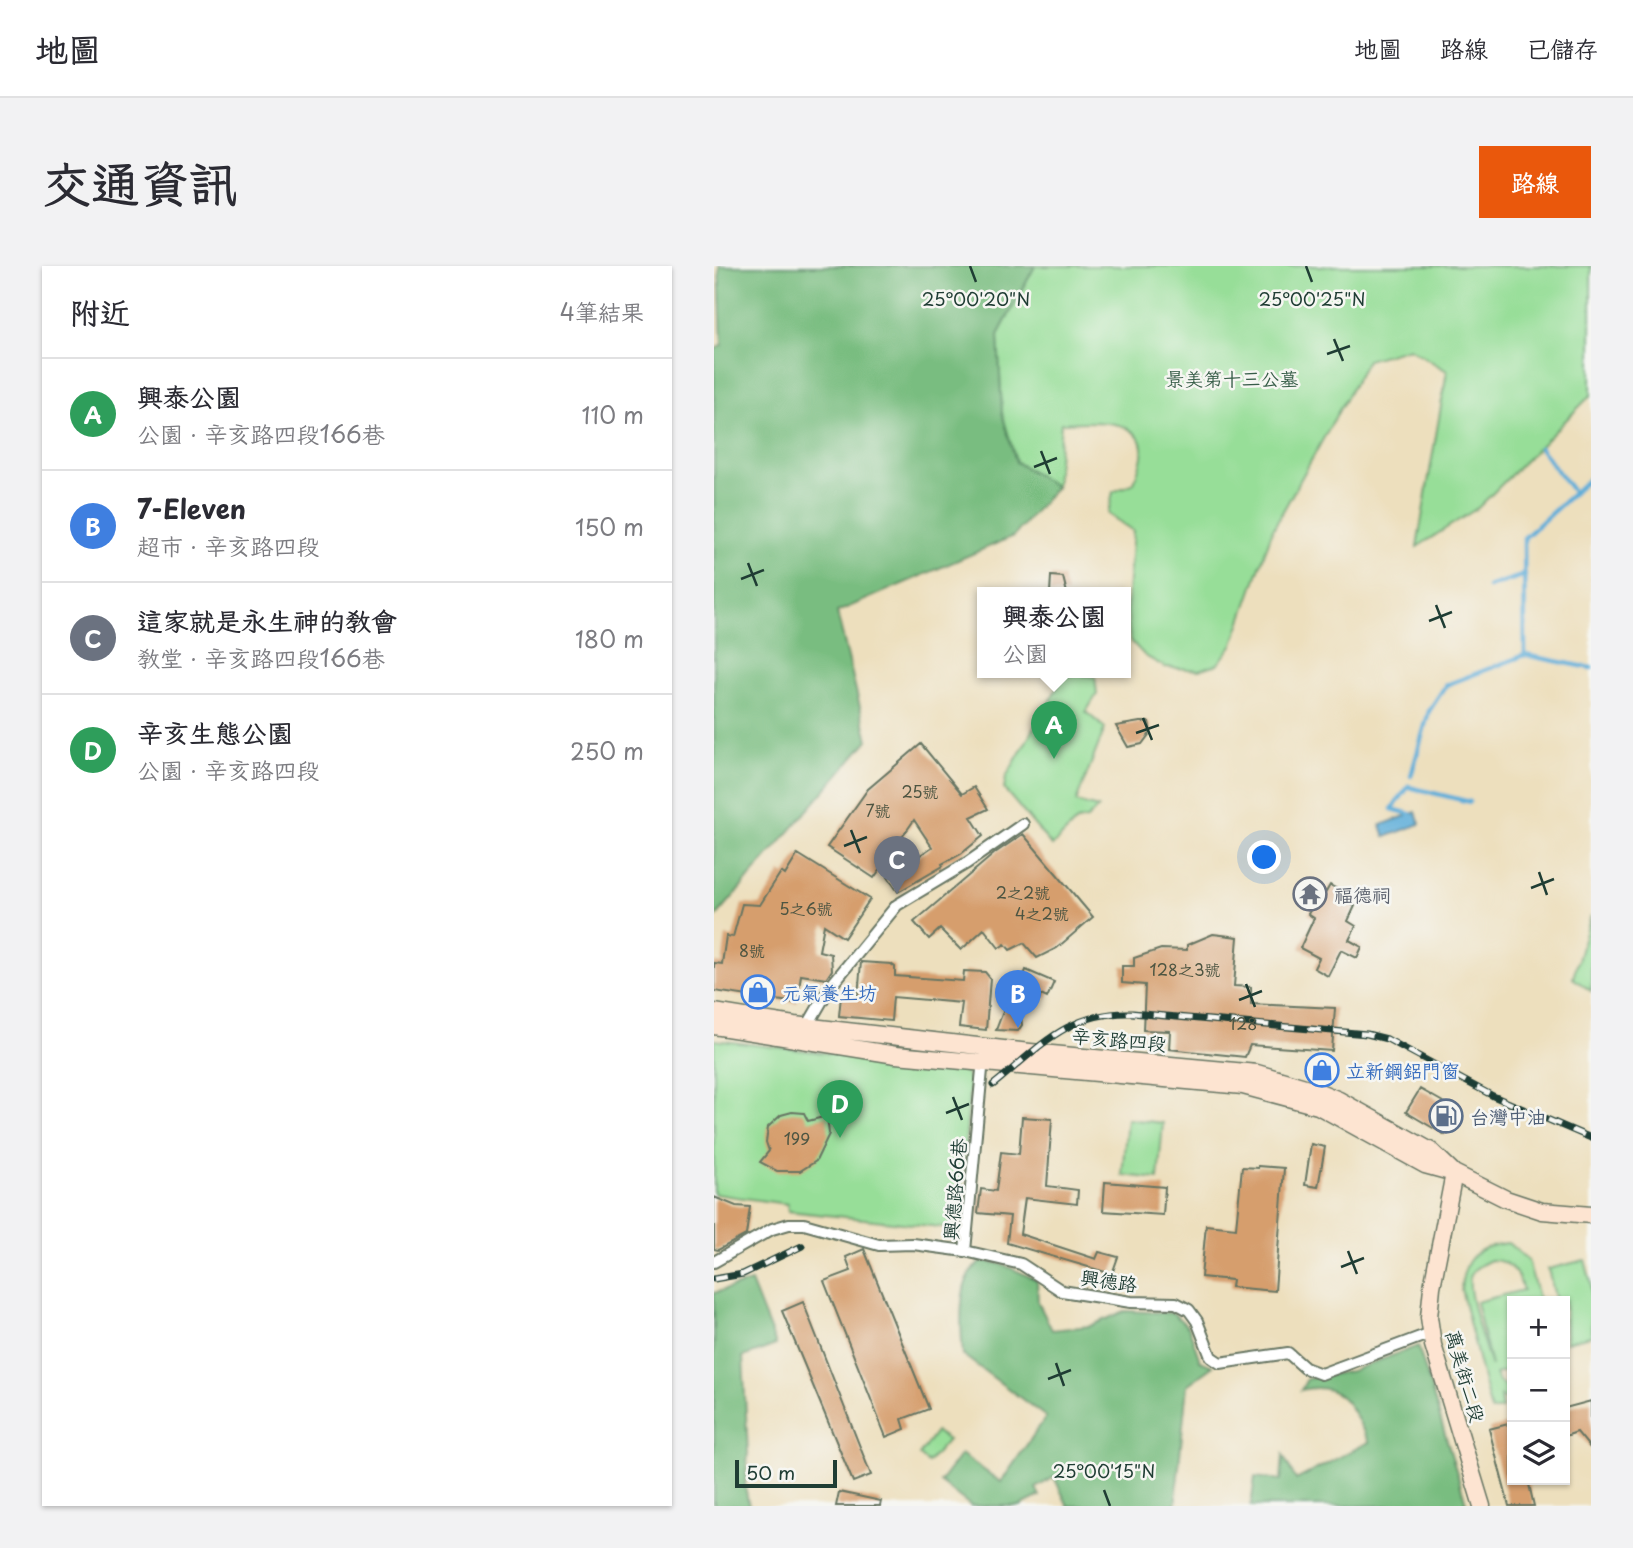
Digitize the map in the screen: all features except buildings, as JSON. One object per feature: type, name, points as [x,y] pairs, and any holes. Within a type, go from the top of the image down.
[{"type":"main road","name":"辛亥路四段","points":[[714,1012],[896,1055],[984,1054],[1271,1091],[1318,1106],[1425,1165],[1454,1173],[1528,1207],[1565,1214],[1591,1215]]},
{"type":"main road","name":"辛亥路四段","points":[[714,1026],[804,1032]]},
{"type":"main road","name":"萬美街二段","points":[[1454,1173],[1429,1302],[1431,1333],[1482,1506]]},
{"type":"street","points":[[804,1032],[830,988],[897,905],[967,863],[1023,824]]},
{"type":"street","name":"興德路66巷","points":[[965,1251],[984,1054]]},
{"type":"street","name":"興德路","points":[[714,1262],[772,1229],[789,1224],[804,1224],[879,1245],[932,1245],[965,1251],[1021,1264],[1062,1291],[1131,1302],[1176,1303],[1189,1310],[1197,1321],[1211,1357],[1220,1363],[1288,1353],[1305,1368],[1321,1374],[1431,1333]]},
{"type":"green space","points":[[719,266],[1035,266],[998,335],[1002,413],[1016,462],[1056,487],[1014,536],[837,612],[868,740],[714,919],[714,350],[722,345]]},
{"type":"green space","name":"景美第十三公墓","points":[[1035,266],[1591,266],[1591,395],[1479,507],[1417,547],[1447,371],[1409,348],[1367,360],[1273,529],[1233,644],[1218,664],[1199,670],[1165,667],[1145,656],[1131,641],[1131,587],[1129,587],[1133,531],[1108,514],[1113,492],[1134,483],[1141,463],[1141,443],[1135,433],[1125,427],[1099,422],[1061,423],[1056,487],[1016,462],[1002,413],[998,335]]},
{"type":"green space","points":[[1063,678],[1095,678],[1097,694],[1086,712],[1105,728],[1076,802],[1098,808],[1087,819],[1077,821],[1052,846],[1004,789],[1006,777]]},
{"type":"green space","points":[[1591,915],[1591,991],[1573,978]]},
{"type":"green space","points":[[714,1040],[963,1069],[970,1081],[959,1229],[788,1211],[787,1204],[714,1194]]},
{"type":"green space","points":[[1127,1119],[1163,1123],[1158,1179],[1122,1175]]},
{"type":"green space","points":[[1508,1243],[1528,1260],[1538,1296],[1507,1296],[1507,1370],[1495,1374],[1498,1381],[1507,1387],[1507,1401],[1500,1396],[1502,1409],[1491,1411],[1461,1289],[1469,1261],[1480,1250]],"holes":[[[1491,1260],[1503,1262],[1519,1278],[1523,1290],[1476,1302],[1491,1366],[1474,1309],[1470,1278],[1478,1267]]]},
{"type":"green space","points":[[1585,1260],[1591,1283],[1591,1336],[1570,1341],[1570,1296],[1555,1296],[1548,1269]]},
{"type":"green space","points":[[984,1261],[1002,1264],[1037,1280],[1038,1302],[1052,1330],[1090,1326],[1125,1311],[1173,1313],[1189,1328],[1200,1361],[1213,1366],[1187,1385],[1175,1506],[1068,1506],[1054,1477],[1036,1488],[1040,1496],[1020,1506],[971,1506],[940,1482],[961,1454],[1001,1482],[1046,1417],[963,1355],[961,1318],[964,1289],[975,1267]]},
{"type":"green space","points":[[751,1282],[776,1345],[743,1357],[748,1453],[745,1486],[749,1506],[714,1506],[714,1293]]},
{"type":"green space","points":[[1418,1346],[1467,1506],[1251,1506],[1255,1477],[1281,1480],[1283,1455],[1296,1480],[1369,1442],[1345,1400],[1327,1389],[1301,1390],[1307,1379],[1351,1371]]},
{"type":"green space","points":[[936,1432],[948,1440],[928,1463],[919,1455]]},
{"type":"water","points":[[1416,812],[1420,824],[1385,837],[1381,825]]},
{"type":"waterway","points":[[1540,448],[1574,493]]},
{"type":"waterway","points":[[1525,655],[1524,538],[1591,477]]},
{"type":"waterway","points":[[1488,587],[1525,575]]},
{"type":"waterway","points":[[1411,776],[1429,711],[1446,685],[1525,655],[1591,668]]},
{"type":"waterway","points":[[1409,786],[1392,809],[1410,814]]},
{"type":"waterway","points":[[1409,787],[1470,802]]},
{"type":"railway","points":[[993,1085],[1040,1045],[1072,1025],[1090,1018],[1132,1013],[1367,1034],[1387,1039],[1493,1096],[1591,1138]]},
{"type":"railway","points":[[714,1279],[743,1274],[802,1246]]},
{"type":"place","name":"興泰公園","points":[[1054,759]]},
{"type":"place","name":"這家就是永生神的教會","points":[[897,894]]},
{"type":"place","name":"福德祠","points":[[1310,894]]},
{"type":"place","name":"元氣養生坊","points":[[758,992]]},
{"type":"place","name":"7-Eleven","points":[[1018,1028]]},
{"type":"place","name":"立新鋼鋁門窗","points":[[1322,1070]]},
{"type":"place","name":"台灣中油","points":[[1446,1116]]},
{"type":"place","name":"辛亥生態公園","points":[[840,1138]]}]
